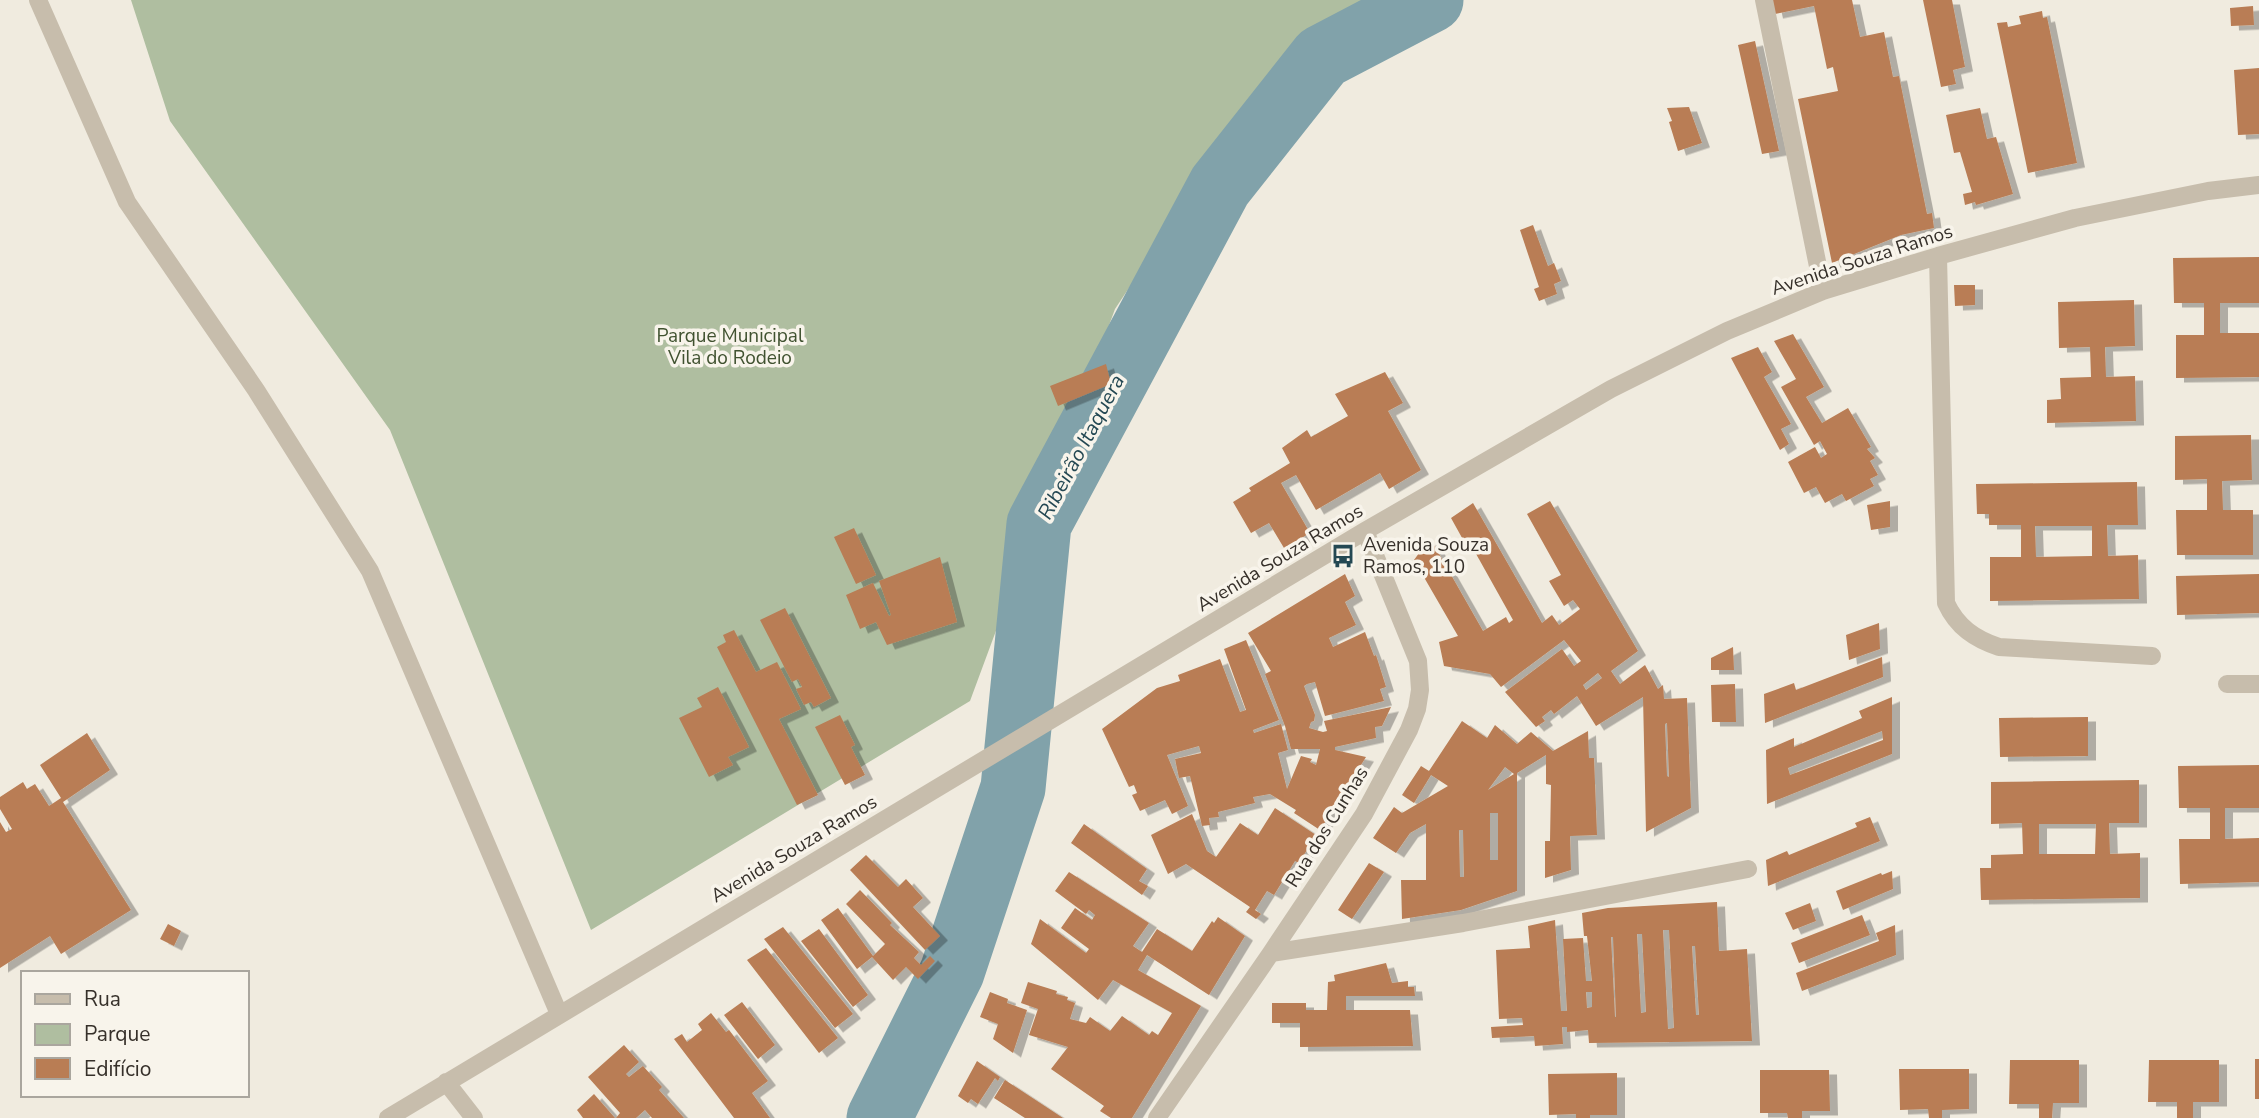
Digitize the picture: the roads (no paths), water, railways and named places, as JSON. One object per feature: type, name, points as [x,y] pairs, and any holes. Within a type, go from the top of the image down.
[{"type":"street","points":[[38,0],[127,202],[256,390],[370,571],[559,1014]]},
{"type":"street","points":[[1763,0],[1823,291]]},
{"type":"street","name":"Avenida Souza Ramos","points":[[388,1118],[1365,531],[1611,389],[1727,331],[1823,291],[2075,218],[2208,191],[2259,185]]},
{"type":"street","points":[[1938,256],[1946,603],[1953,618],[1980,641],[1999,647],[2152,656]]},
{"type":"street","name":"Rua dos Cunhas","points":[[1157,1118],[1364,814],[1409,730],[1417,709],[1420,690],[1418,661],[1365,531]]},
{"type":"street","points":[[2227,684],[2259,684]]},
{"type":"street","points":[[1271,953],[1463,923],[1748,869]]},
{"type":"street","points":[[446,1082],[474,1118]]},
{"type":"waterway","name":"Ribeirão Itaquera","points":[[879,1118],[952,972],[1013,788],[1039,524],[1220,186],[1322,57],[1431,0]]},
{"type":"place","name":"Avenida Souza Ramos, 110","points":[[1343,556]]},
{"type":"park label","name":"Parque Municipal Vila do Rodeio","points":[[730,347]]}]
